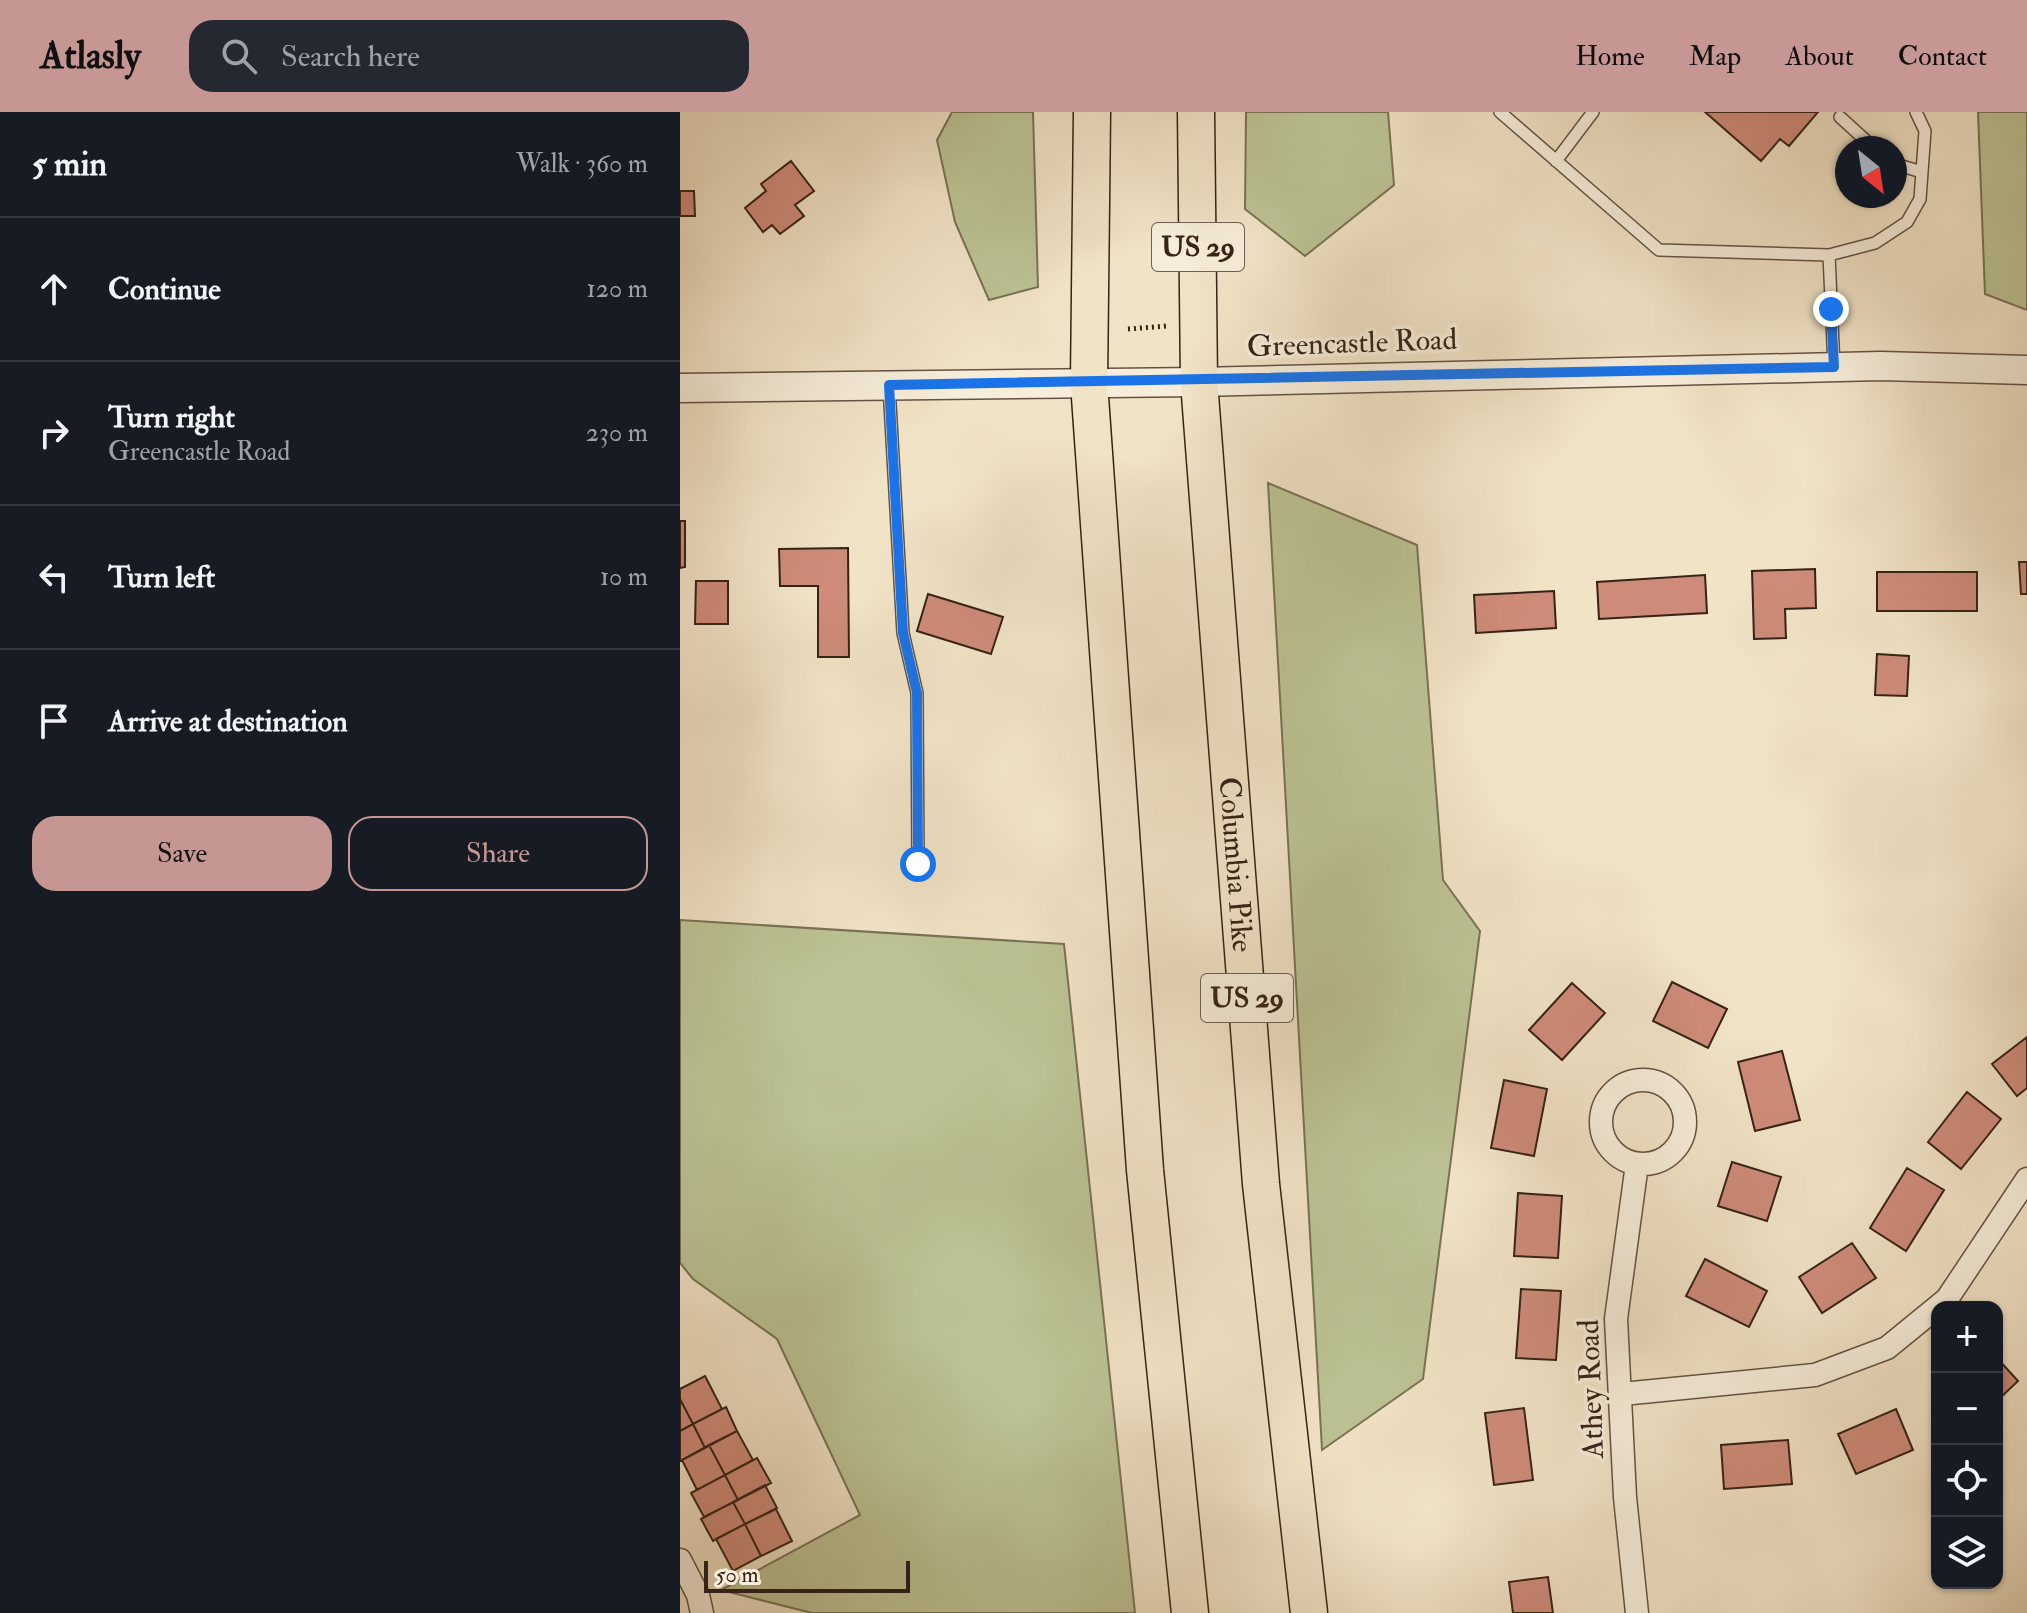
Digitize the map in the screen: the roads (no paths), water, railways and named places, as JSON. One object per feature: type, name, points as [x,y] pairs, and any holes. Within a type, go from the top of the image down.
[{"type":"highway","points":[[1092,112],[1089,383],[1145,1170],[1190,1613]]},
{"type":"highway","name":"Columbia Pike","points":[[1196,112],[1199,382],[1261,1184],[1309,1613]]},
{"type":"street","name":"Greencastle Road","points":[[680,388],[1199,382],[1834,367],[2027,370]]},
{"type":"street","name":"Athey Road","points":[[1637,1164],[1616,1319],[1625,1497],[1637,1613]]},
{"type":"street","points":[[1622,1394],[1815,1375],[1887,1348],[1947,1299],[2027,1179]]},
{"type":"street","points":[[680,1560],[698,1595],[702,1613]]},
{"type":"lane","points":[[1500,112],[1659,250],[1829,255],[1875,243],[1907,222],[1920,199],[1925,131],[1916,112]]},
{"type":"lane","points":[[1556,161],[1593,116],[1593,112]]},
{"type":"lane","points":[[1840,117],[1861,136]]},
{"type":"lane","points":[[1907,168],[1922,172]]},
{"type":"lane","points":[[1829,255],[1834,367]]},
{"type":"lane","points":[[889,385],[903,633],[917,693],[918,864]]}]
